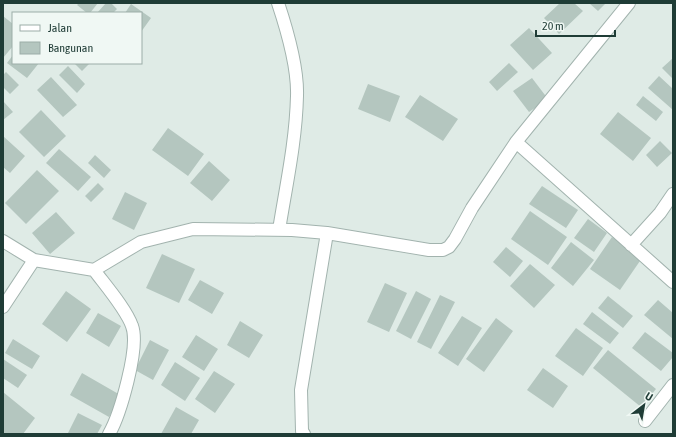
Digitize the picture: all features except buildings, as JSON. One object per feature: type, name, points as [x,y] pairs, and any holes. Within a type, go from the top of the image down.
[{"type":"street","points":[[278,3],[293,59],[297,95],[292,149],[279,230]]},
{"type":"street","points":[[3,241],[34,260],[94,270],[141,242],[193,229],[292,230],[325,233],[429,250],[442,250],[449,247],[455,239],[472,208],[516,142],[629,3]]},
{"type":"street","points":[[516,142],[673,282]]},
{"type":"street","points":[[631,245],[660,213],[673,194]]},
{"type":"street","points":[[304,434],[302,431],[301,390],[325,233]]},
{"type":"street","points":[[3,307],[34,260]]},
{"type":"street","points":[[94,270],[133,327],[134,348],[130,370],[123,398],[109,434]]},
{"type":"street","points":[[646,421],[673,385]]}]
